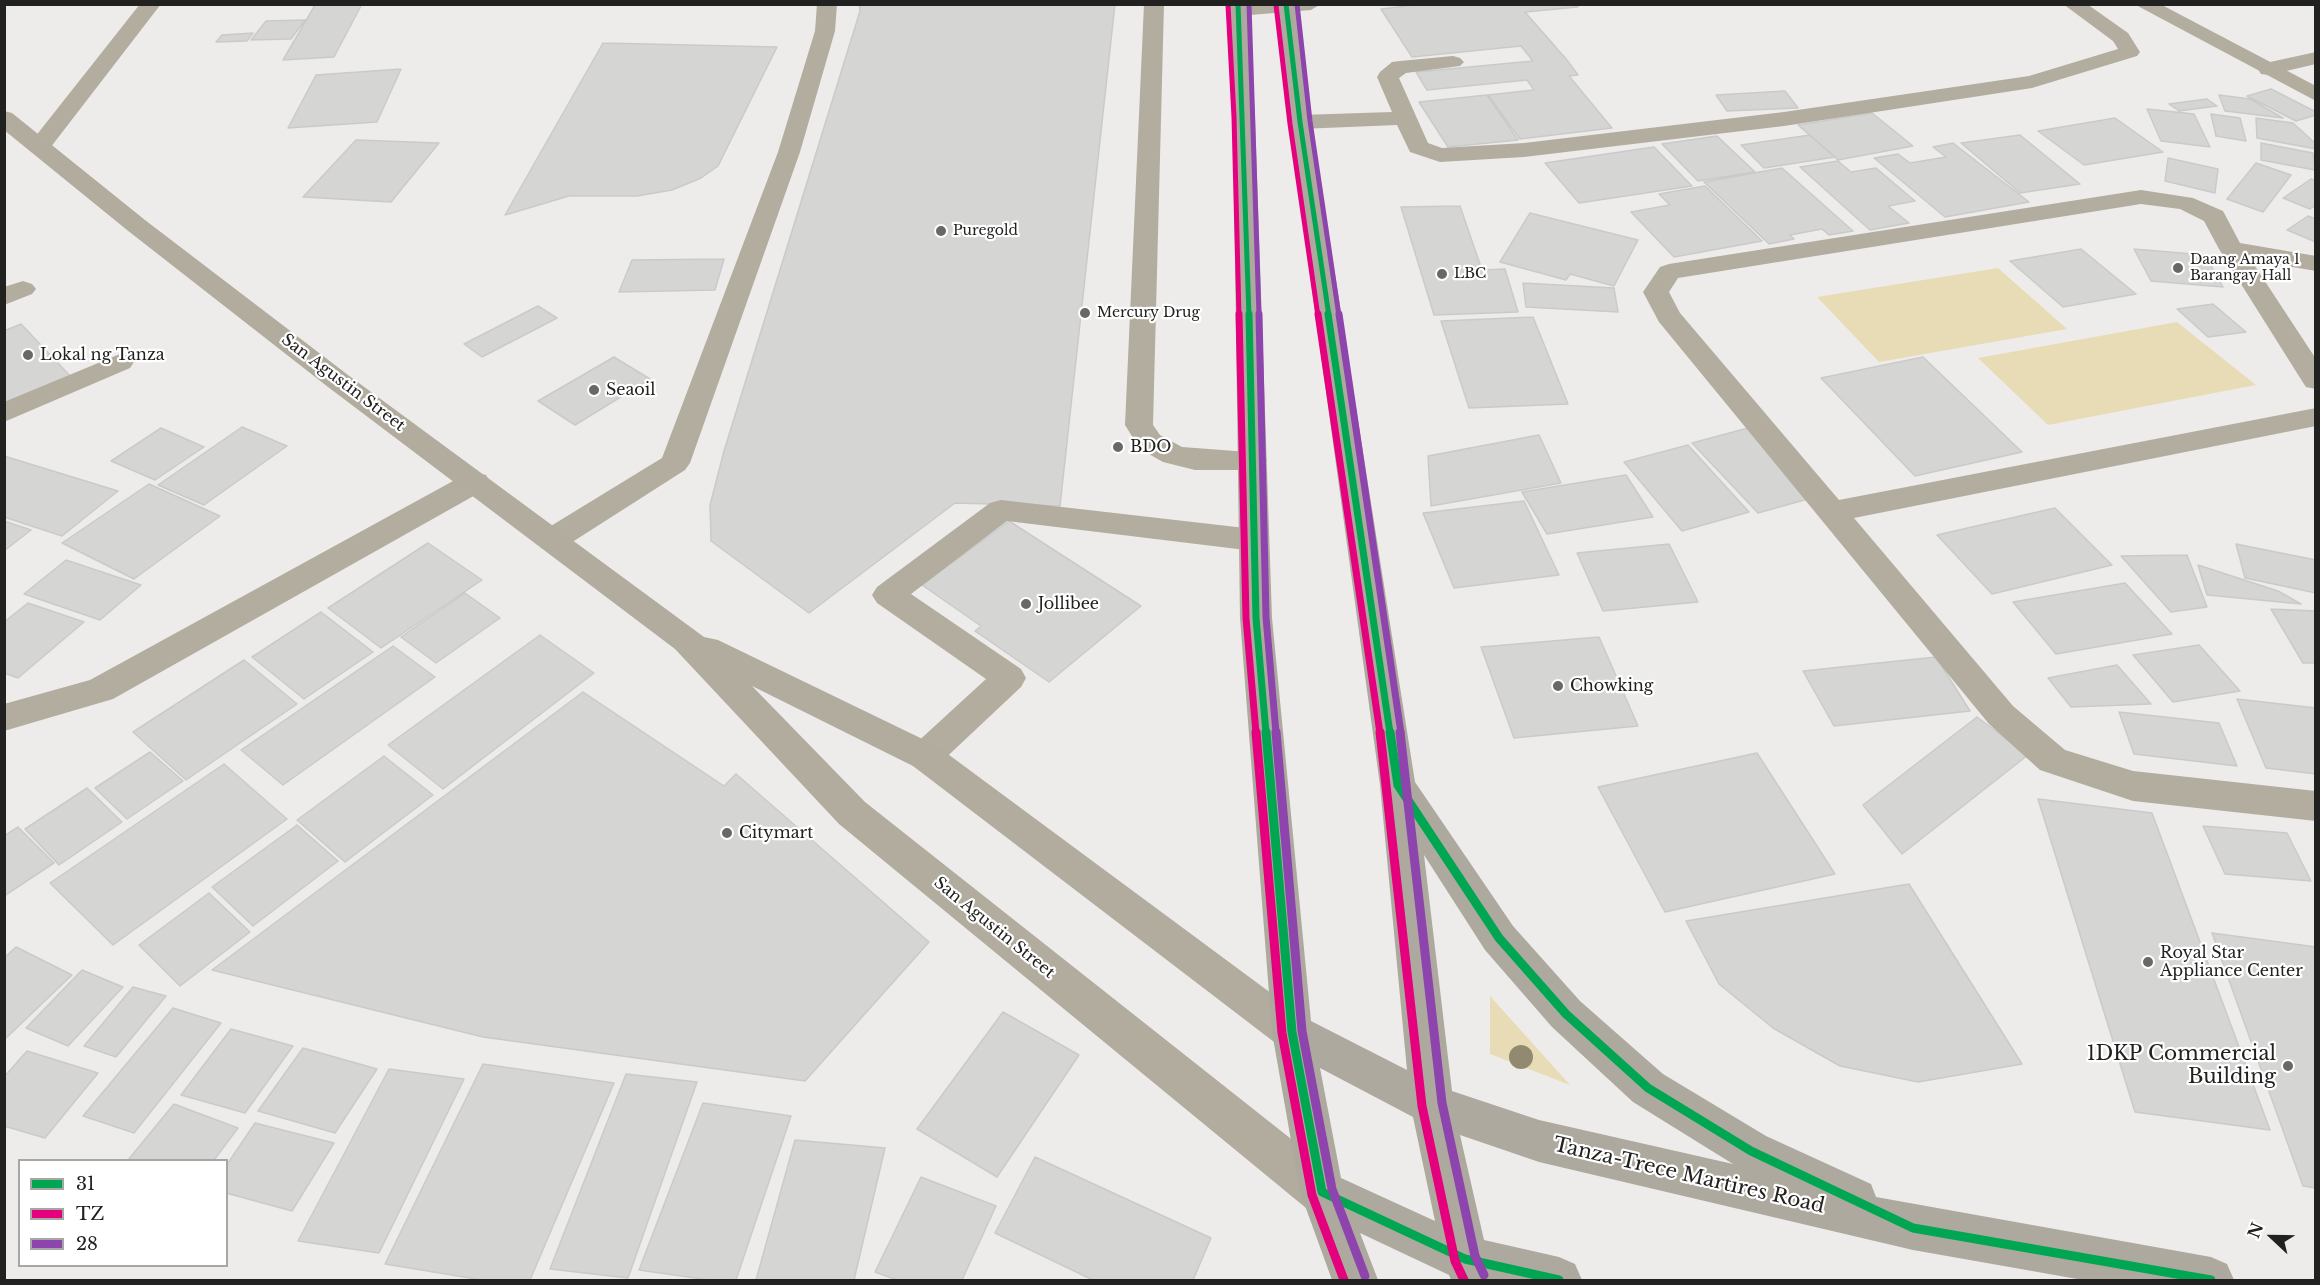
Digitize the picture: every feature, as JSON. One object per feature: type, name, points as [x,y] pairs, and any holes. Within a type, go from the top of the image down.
[{"type":"main road","points":[[1295,5],[1300,122],[1398,785],[1432,1105],[1470,1270]]},
{"type":"main road","points":[[1238,7],[1256,618],[1292,1032],[1322,1192],[1355,1281]]},
{"type":"main road","name":"San Agustin Street","points":[[4,118],[338,381],[687,640],[852,813],[1322,1192]]},
{"type":"main road","name":"San Agustin Street","points":[[687,640],[925,756],[1292,1032]]},
{"type":"main road","points":[[1398,785],[1498,938],[1566,1014],[1648,1088],[1751,1151],[1913,1227]]},
{"type":"main road","name":"Tanza-Trece Martires Road","points":[[1292,1032],[1432,1105],[1539,1141],[1913,1227],[2211,1281]]},
{"type":"main road","points":[[1322,1192],[1470,1270],[1559,1281]]},
{"type":"street","points":[[39,147],[151,4]]},
{"type":"street","points":[[552,540],[675,463],[789,152],[825,31],[827,4]]},
{"type":"street","points":[[1154,4],[1139,425],[1150,442],[1173,455],[1195,460],[1252,460]]},
{"type":"street","points":[[1453,62],[1400,67],[1388,77],[1418,147],[1440,155],[1524,150],[1784,119],[2032,82],[2130,52],[2121,37],[2073,4]]},
{"type":"street","points":[[2144,4],[2170,20],[2316,95]]},
{"type":"street","points":[[2152,4],[2170,20]]},
{"type":"street","points":[[1238,7],[1295,5]]},
{"type":"street","points":[[2269,69],[2316,58]]},
{"type":"street","points":[[1300,122],[1406,118]]},
{"type":"street","points":[[2316,381],[2231,249],[2214,216],[2185,203],[2141,197],[1669,272],[1656,292],[1668,316],[2001,715],[2053,760],[2133,786],[2316,806]]},
{"type":"street","points":[[2231,249],[2316,264]]},
{"type":"street","points":[[4,413],[120,362]]},
{"type":"street","points":[[1832,512],[2316,417]]},
{"type":"street","points":[[4,718],[101,690],[475,482]]},
{"type":"street","points":[[925,756],[1009,678],[888,595],[1001,510],[1254,540]]},
{"type":"shaded area","points":[[1998,268],[2067,329],[1879,362],[1817,297]]},
{"type":"shaded area","points":[[2177,322],[2256,385],[2048,425],[1978,358]]},
{"type":"shaded area","points":[[1490,996],[1570,1085],[1490,1054]]},
{"type":"building","points":[[362,4],[334,57],[283,60],[315,5]]},
{"type":"building","name":"Puregold","points":[[859,4],[1115,4],[1060,506],[955,503],[809,613],[711,541],[710,505],[724,451],[860,11]]},
{"type":"building","points":[[1424,4],[1576,4],[1578,7],[1525,12],[1567,60],[1578,75],[1569,76],[1612,128],[1520,139],[1488,95],[1534,90],[1527,80],[1427,90],[1416,72],[1533,61],[1521,46],[1412,57],[1381,9]]},
{"type":"building","points":[[305,20],[291,39],[251,40],[266,21]]},
{"type":"building","points":[[253,33],[247,41],[216,42],[222,35]]},
{"type":"building","points":[[603,43],[777,47],[718,166],[701,178],[672,190],[637,196],[569,196],[505,215]]},
{"type":"building","points":[[401,69],[377,122],[288,128],[316,75]]},
{"type":"building","points":[[2271,89],[2316,112],[2316,115],[2296,121],[2247,96]]},
{"type":"building","points":[[1785,91],[1798,108],[1727,111],[1716,95]]},
{"type":"building","points":[[1487,95],[1518,140],[1448,147],[1419,102]]},
{"type":"building","points":[[2219,95],[2250,99],[2283,118],[2225,111]]},
{"type":"building","points":[[2207,99],[2217,106],[2179,111],[2169,104]]},
{"type":"building","points":[[2147,109],[2194,114],[2210,147],[2161,141]]},
{"type":"building","points":[[1872,113],[1913,146],[1838,160],[1798,125]]},
{"type":"building","points":[[2211,114],[2240,118],[2246,141],[2216,136]]},
{"type":"building","points":[[2115,118],[2163,152],[2084,165],[2038,131]]},
{"type":"building","points":[[2256,118],[2293,123],[2316,144],[2316,149],[2257,138]]},
{"type":"building","points":[[1810,135],[1835,157],[1764,168],[1741,145]]},
{"type":"building","points":[[2020,135],[2080,184],[2020,193],[1961,143]]},
{"type":"building","points":[[1717,136],[1755,172],[1698,181],[1662,144]]},
{"type":"building","points":[[356,140],[439,143],[391,202],[303,197]]},
{"type":"building","points":[[1953,143],[2029,202],[1945,217],[1874,158],[1898,154],[1910,163],[1946,157],[1933,147]]},
{"type":"building","points":[[2261,143],[2313,153],[2315,170],[2261,160]]},
{"type":"building","points":[[1654,147],[1692,186],[1579,203],[1545,163]]},
{"type":"building","points":[[2168,158],[2218,169],[2215,193],[2165,181]]},
{"type":"building","points":[[1838,161],[1851,172],[1876,168],[1915,201],[1888,206],[1909,223],[1870,230],[1800,167]]},
{"type":"building","points":[[2256,163],[2291,175],[2263,212],[2227,199]]},
{"type":"building","points":[[1782,168],[1853,231],[1829,235],[1822,229],[1790,235],[1794,239],[1769,244],[1704,182]]},
{"type":"building","points":[[2311,179],[2316,181],[2316,205],[2310,209],[2283,198]]},
{"type":"building","points":[[1705,186],[1762,241],[1674,257],[1631,212],[1670,205],[1659,194]]},
{"type":"building","points":[[1460,206],[1482,270],[1505,269],[1518,312],[1434,315],[1401,207]]},
{"type":"building","points":[[1530,213],[1638,240],[1614,286],[1570,274],[1566,280],[1500,262]]},
{"type":"building","points":[[2308,216],[2316,219],[2316,242],[2287,230]]},
{"type":"building","points":[[2081,249],[2136,294],[2063,307],[2010,261]]},
{"type":"building","name":"Daang Amaya 1 Barangay Hall","points":[[2134,249],[2205,255],[2223,287],[2151,281]]},
{"type":"building","points":[[724,259],[715,290],[619,292],[632,260]]},
{"type":"building","points":[[1523,283],[1614,288],[1618,312],[1526,307]]},
{"type":"building","points":[[2213,304],[2246,332],[2208,337],[2177,309]]},
{"type":"building","points":[[538,306],[557,318],[482,357],[464,344]]},
{"type":"building","points":[[1533,317],[1568,404],[1469,408],[1441,321]]},
{"type":"building","name":"Lokal ng Tanza","points":[[21,324],[74,380],[4,411],[4,331]]},
{"type":"building","name":"Seaoil","points":[[614,357],[650,379],[575,425],[538,401]]},
{"type":"building","points":[[1923,357],[2022,452],[1915,476],[1821,378]]},
{"type":"building","points":[[242,427],[287,446],[204,505],[158,485]]},
{"type":"building","points":[[161,428],[204,447],[155,480],[111,461]]},
{"type":"building","points":[[1748,428],[1815,497],[1758,513],[1692,443]]},
{"type":"building","points":[[1539,435],[1561,483],[1431,506],[1428,456]]},
{"type":"building","points":[[1688,445],[1749,512],[1682,531],[1624,462]]},
{"type":"building","points":[[4,456],[118,491],[62,536],[4,517]]},
{"type":"building","points":[[1626,475],[1653,517],[1547,534],[1522,492]]},
{"type":"building","points":[[149,484],[220,516],[134,579],[62,543]]},
{"type":"building","points":[[1524,501],[1559,575],[1454,588],[1423,513]]},
{"type":"building","points":[[2055,508],[2112,565],[1992,594],[1937,535]]},
{"type":"building","points":[[4,521],[31,530],[4,551]]},
{"type":"building","points":[[1009,521],[1141,606],[1049,682],[975,631],[981,626],[922,585]]},
{"type":"building","points":[[428,543],[482,580],[381,648],[328,608]]},
{"type":"building","points":[[1669,544],[1698,602],[1603,611],[1577,553]]},
{"type":"building","points":[[2236,544],[2316,560],[2316,593],[2245,578]]},
{"type":"building","points":[[2187,555],[2207,607],[2171,612],[2121,556]]},
{"type":"building","points":[[66,560],[141,585],[100,620],[24,594]]},
{"type":"building","points":[[2198,565],[2278,591],[2301,604],[2207,595]]},
{"type":"building","points":[[2125,583],[2172,634],[2056,654],[2013,602]]},
{"type":"building","points":[[465,593],[500,618],[436,663],[401,637]]},
{"type":"building","points":[[28,603],[84,622],[18,678],[4,673],[4,622]]},
{"type":"building","points":[[2271,609],[2316,611],[2316,663],[2303,663]]},
{"type":"building","points":[[321,612],[373,652],[304,699],[252,657]]},
{"type":"building","points":[[540,635],[594,673],[443,789],[388,745]]},
{"type":"building","name":"Chowking","points":[[1599,637],[1638,726],[1514,738],[1481,647]]},
{"type":"building","points":[[2199,645],[2240,691],[2173,702],[2133,655]]},
{"type":"building","points":[[393,646],[435,677],[283,785],[241,750]]},
{"type":"building","points":[[1936,657],[1970,711],[1834,726],[1803,671]]},
{"type":"building","points":[[244,660],[297,704],[186,780],[133,732]]},
{"type":"building","points":[[2117,665],[2151,704],[2071,707],[2048,678]]},
{"type":"building","points":[[583,692],[724,786],[736,774],[929,942],[805,1081],[483,1037],[212,970]]},
{"type":"building","points":[[2237,699],[2316,708],[2316,774],[2266,768]]},
{"type":"building","points":[[2119,712],[2219,723],[2237,766],[2134,754]]},
{"type":"building","points":[[1977,717],[2028,755],[1902,854],[1863,805]]},
{"type":"building","points":[[150,752],[183,781],[127,819],[95,788]]},
{"type":"building","points":[[1757,753],[1835,874],[1665,912],[1598,787]]},
{"type":"building","points":[[384,756],[433,795],[345,862],[297,820]]},
{"type":"building","points":[[224,764],[287,819],[113,945],[50,883]]},
{"type":"building","points":[[87,788],[122,822],[59,865],[25,829]]},
{"type":"building","name":"Royal Star Appliance Center","points":[[2038,799],[2152,813],[2270,1130],[2135,1112]]},
{"type":"building","points":[[297,825],[338,861],[253,926],[212,887]]},
{"type":"building","points":[[2203,826],[2287,833],[2311,881],[2225,874]]},
{"type":"building","points":[[18,827],[54,863],[4,896],[4,836]]},
{"type":"building","points":[[1909,884],[2022,1064],[1918,1082],[1840,1066],[1773,1028],[1719,984],[1686,921]]},
{"type":"building","points":[[209,893],[250,932],[180,986],[139,945]]},
{"type":"building","name":"1DKP Commercial Building","points":[[2212,933],[2316,947],[2316,1188],[2303,1186]]},
{"type":"building","points":[[16,947],[72,975],[4,1040],[4,958]]},
{"type":"building","points":[[82,970],[123,987],[68,1046],[26,1028]]},
{"type":"building","points":[[133,987],[166,996],[116,1057],[84,1046]]},
{"type":"building","points":[[173,1008],[221,1023],[134,1133],[83,1116]]},
{"type":"building","points":[[1003,1012],[1079,1055],[997,1177],[917,1129]]},
{"type":"building","points":[[231,1029],[293,1046],[245,1113],[181,1095]]},
{"type":"building","points":[[303,1048],[377,1069],[335,1133],[258,1111]]},
{"type":"building","points":[[27,1051],[98,1073],[45,1138],[4,1126],[4,1077]]},
{"type":"building","points":[[483,1064],[614,1083],[530,1280],[482,1280],[385,1264]]},
{"type":"building","points":[[389,1069],[464,1079],[379,1253],[298,1241]]},
{"type":"building","points":[[626,1074],[697,1082],[628,1278],[550,1269]]},
{"type":"building","points":[[703,1103],[791,1116],[736,1280],[709,1280],[639,1270]]},
{"type":"building","points":[[174,1104],[238,1128],[215,1159],[129,1159]]},
{"type":"building","points":[[255,1123],[334,1143],[292,1211],[228,1194],[228,1163]]},
{"type":"building","points":[[795,1140],[885,1148],[854,1280],[756,1280]]},
{"type":"building","points":[[1035,1157],[1211,1238],[1193,1280],[1093,1280],[995,1233]]},
{"type":"building","points":[[921,1177],[996,1206],[962,1280],[897,1280],[875,1272]]},
{"type":"transit line","name":"31","points":[[1238,4],[1244,117],[1256,618],[1292,1032],[1322,1192],[1465,1259],[1559,1280]]},
{"type":"transit line","name":"28","points":[[1249,4],[1254,117],[1266,617],[1302,1031],[1332,1189],[1365,1276]]},
{"type":"transit line","name":"31","points":[[1286,4],[1300,122],[1398,785],[1499,938],[1566,1014],[1648,1088],[1751,1151],[1913,1228],[2211,1280]]},
{"type":"transit line","name":"28","points":[[1297,4],[1310,121],[1408,783],[1442,1103],[1475,1256],[1484,1275]]},
{"type":"transit line","name":"TZ","points":[[1228,5],[1234,117],[1246,618],[1282,1033],[1312,1195],[1344,1280]]},
{"type":"transit line","name":"TZ","points":[[1276,5],[1290,124],[1388,786],[1422,1106],[1455,1261],[1464,1280]]},
{"type":"place","name":"Puregold","points":[[941,231]]},
{"type":"place","name":"Daang Amaya 1 Barangay Hall","points":[[2178,268]]},
{"type":"place","name":"LBC","points":[[1442,274]]},
{"type":"place","name":"Mercury Drug","points":[[1085,313]]},
{"type":"place","name":"Lokal ng Tanza","points":[[28,355]]},
{"type":"place","name":"Seaoil","points":[[594,390]]},
{"type":"place","name":"BDO","points":[[1118,447]]},
{"type":"place","name":"Jollibee","points":[[1026,604]]},
{"type":"place","name":"Chowking","points":[[1558,686]]},
{"type":"place","name":"Citymart","points":[[727,833]]},
{"type":"place","name":"Royal Star Appliance Center","points":[[2148,962]]},
{"type":"place","name":"1DKP Commercial Building","points":[[2288,1066]]}]
